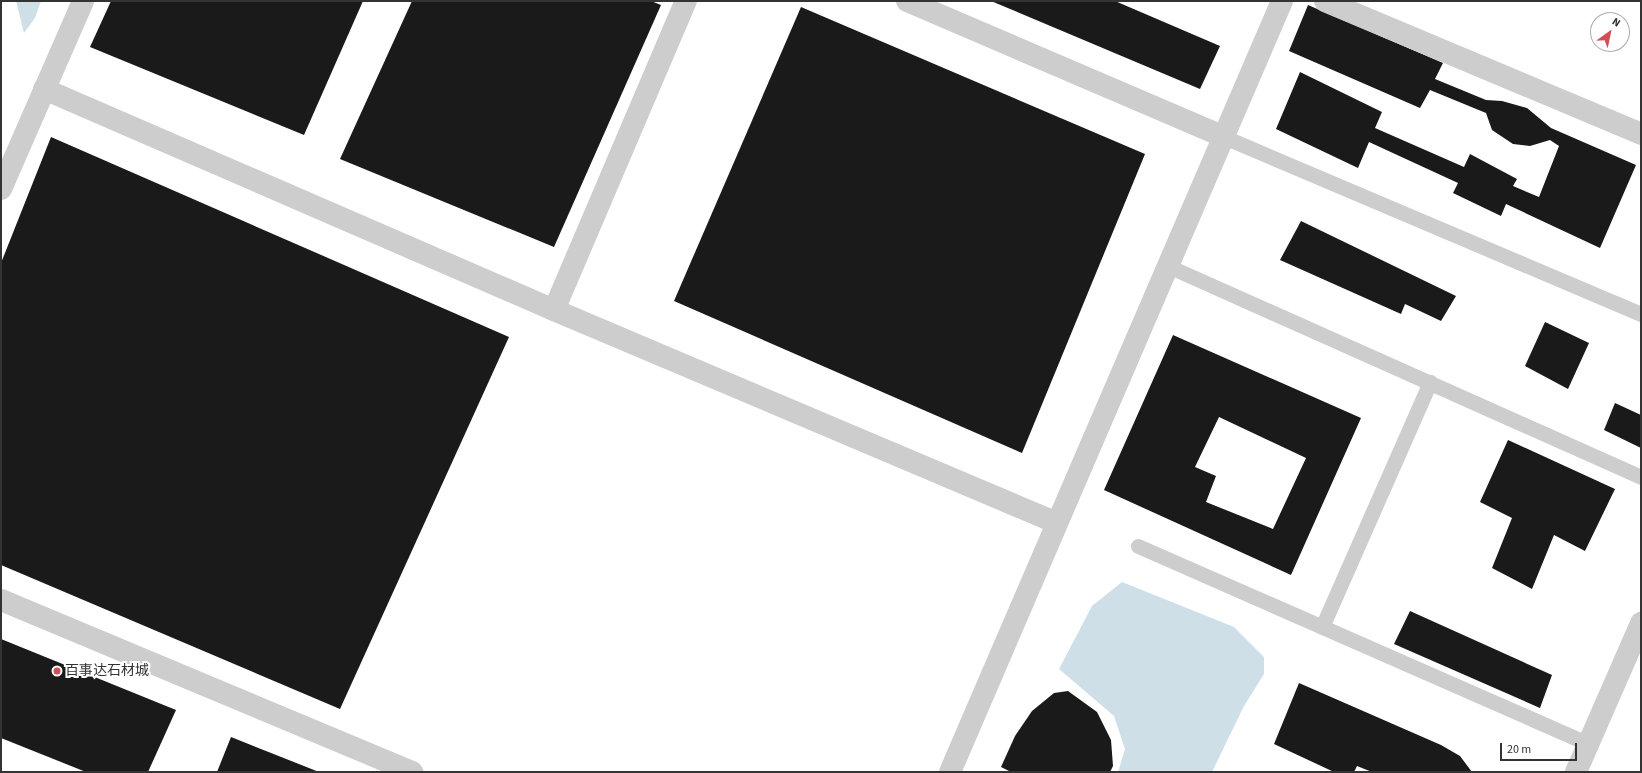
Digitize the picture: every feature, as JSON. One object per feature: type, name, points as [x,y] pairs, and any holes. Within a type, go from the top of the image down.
[{"type":"street","points":[[1,190],[83,1]]},
{"type":"street","points":[[554,310],[686,1]]},
{"type":"street","points":[[907,1],[1224,137]]},
{"type":"street","points":[[950,772],[1282,1]]},
{"type":"street","points":[[1325,1],[1641,134]]},
{"type":"street","points":[[44,89],[554,310],[1057,523]]},
{"type":"street","points":[[1,600],[413,772]]},
{"type":"street","points":[[1576,772],[1641,623]]},
{"type":"lane","points":[[1224,137],[1641,314]]},
{"type":"lane","points":[[1168,266],[1641,477]]},
{"type":"lane","points":[[1322,627],[1430,382]]},
{"type":"lane","points":[[1138,546],[1588,744]]},
{"type":"shaded area","points":[[16,1],[41,1],[35,18],[24,33]]},
{"type":"shaded area","points":[[1122,582],[1234,627],[1264,657],[1264,674],[1244,706],[1212,772],[1118,772],[1125,749],[1114,716],[1059,669],[1092,606]]},
{"type":"building","points":[[111,1],[363,1],[304,135],[90,47]]},
{"type":"building","points":[[412,1],[651,1],[661,5],[554,247],[340,159]]},
{"type":"building","points":[[991,1],[1115,1],[1220,46],[1200,89]]},
{"type":"building","points":[[1308,5],[1443,63],[1435,79],[1486,100],[1502,101],[1527,108],[1551,128],[1636,165],[1600,248],[1506,204],[1501,216],[1453,193],[1458,183],[1369,142],[1358,168],[1276,129],[1300,72],[1382,112],[1375,128],[1464,167],[1470,154],[1517,179],[1513,186],[1539,197],[1559,146],[1550,140],[1530,146],[1513,144],[1492,130],[1486,113],[1430,90],[1420,108],[1289,51]]},
{"type":"building","points":[[801,7],[1145,154],[1022,453],[674,301]]},
{"type":"building","points":[[51,137],[509,337],[340,709],[1,565],[1,263]]},
{"type":"building","points":[[1301,221],[1456,296],[1441,321],[1405,304],[1401,314],[1280,260]]},
{"type":"building","points":[[1545,322],[1589,343],[1568,389],[1525,366]]},
{"type":"building","points":[[1173,335],[1361,418],[1291,575],[1104,490]],"holes":[[[1219,417],[1306,458],[1273,529],[1206,502],[1216,476],[1195,467]]]},
{"type":"building","points":[[1615,403],[1641,415],[1641,448],[1604,430]]},
{"type":"building","points":[[1508,440],[1615,489],[1585,551],[1554,535],[1532,589],[1492,568],[1512,518],[1480,502]]},
{"type":"building","points":[[1410,611],[1552,675],[1540,708],[1394,644]]},
{"type":"building","name":"百事达石材城","points":[[1,639],[176,710],[148,772],[86,772],[1,738]]},
{"type":"building","points":[[1299,683],[1441,745],[1460,756],[1472,772],[1372,772],[1357,766],[1354,772],[1334,772],[1274,744]]},
{"type":"building","points":[[1068,691],[1097,712],[1111,740],[1113,766],[1110,772],[1011,772],[1001,767],[1015,736],[1032,711],[1054,693]]},
{"type":"building","points":[[231,737],[319,772],[217,772]]},
{"type":"place","name":"百事达石材城","points":[[57,671]]}]
